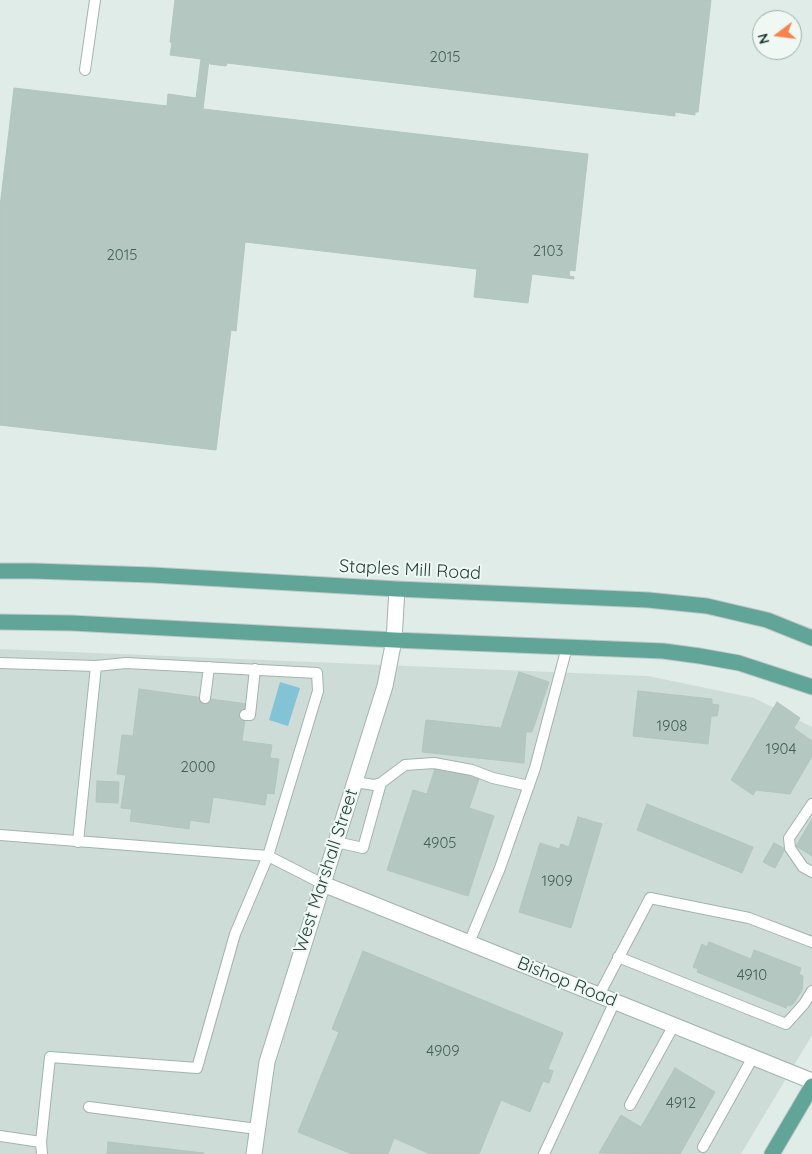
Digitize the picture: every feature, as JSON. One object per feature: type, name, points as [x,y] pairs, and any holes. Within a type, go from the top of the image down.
[{"type":"main road","name":"Staples Mill Road","points":[[0,572],[34,571],[152,575],[676,602],[707,606],[767,620],[812,638]]},
{"type":"main road","points":[[0,622],[71,623],[394,640],[636,650],[700,656],[739,663],[812,687]]},
{"type":"main road","points":[[772,1154],[812,1086]]},
{"type":"street","name":"West Marshall Street","points":[[254,1154],[267,1062],[385,686],[394,640],[397,589]]},
{"type":"street","name":"Bishop Road","points":[[323,884],[812,1081]]},
{"type":"lane","points":[[85,70],[95,0]]},
{"type":"lane","points":[[469,943],[500,868],[528,786],[567,647]]},
{"type":"lane","points":[[0,663],[96,666],[126,663],[317,673],[318,691],[268,856],[235,934],[197,1068],[50,1057],[40,1142],[42,1154]]},
{"type":"lane","points":[[78,842],[96,666]]},
{"type":"lane","points":[[206,698],[209,667]]},
{"type":"lane","points":[[245,715],[250,715],[255,669]]},
{"type":"lane","points":[[355,782],[374,785],[381,783],[405,766],[434,763],[472,770],[493,778],[528,786]]},
{"type":"lane","points":[[336,842],[363,848],[381,783]]},
{"type":"lane","points":[[812,804],[789,838],[790,848],[803,867],[812,872]]},
{"type":"lane","points":[[0,835],[268,856],[323,884]]},
{"type":"lane","points":[[598,995],[650,898],[749,918],[812,942]]},
{"type":"lane","points":[[618,957],[786,1024],[804,1004],[812,990]]},
{"type":"lane","points":[[544,1154],[614,1001]]},
{"type":"lane","points":[[630,1105],[674,1025]]},
{"type":"lane","points":[[703,1148],[753,1057]]},
{"type":"lane","points":[[89,1107],[257,1129]]},
{"type":"lane","points":[[0,1136],[40,1142]]},
{"type":"shaded area","points":[[0,649],[648,676],[754,698],[812,727],[812,1035],[741,1154],[0,1154]]},
{"type":"water","points":[[280,682],[300,688],[288,726],[269,720]]},
{"type":"building","points":[[175,0],[711,0],[698,112],[695,112],[695,115],[675,112],[675,116],[227,63],[226,66],[210,64],[209,60],[170,55]]},
{"type":"building","points":[[201,59],[209,60],[203,109],[588,154],[575,271],[570,270],[569,276],[574,277],[574,279],[532,274],[528,303],[474,297],[477,269],[245,242],[236,331],[231,330],[216,450],[0,425],[0,207],[14,88],[167,106],[168,94],[196,98]]},
{"type":"building","points":[[519,672],[549,682],[532,732],[526,732],[524,763],[422,752],[426,720],[501,728]]},
{"type":"building","points":[[139,689],[247,704],[242,741],[272,745],[270,758],[279,759],[274,794],[267,793],[265,805],[213,797],[209,823],[190,820],[189,829],[130,821],[132,809],[121,808],[126,775],[117,774],[122,735],[133,736]]},
{"type":"building","points":[[638,691],[712,699],[712,704],[719,705],[717,716],[711,716],[708,744],[633,736]]},
{"type":"building","points":[[777,702],[800,718],[794,728],[812,741],[812,756],[790,794],[756,790],[753,795],[731,780]]},
{"type":"building","points":[[436,765],[479,779],[469,808],[494,816],[468,896],[387,870],[413,790],[427,794]]},
{"type":"building","points":[[97,781],[119,782],[118,803],[96,802]]},
{"type":"building","points":[[647,804],[753,847],[742,873],[637,830]]},
{"type":"building","points":[[578,817],[602,824],[571,928],[519,912],[540,843],[559,849],[561,844],[569,847]]},
{"type":"building","points":[[812,819],[812,856],[796,846]]},
{"type":"building","points":[[774,843],[785,849],[775,868],[763,862]]},
{"type":"building","points":[[709,942],[751,959],[754,950],[801,968],[799,974],[803,976],[802,990],[794,1003],[790,1006],[787,1005],[786,1008],[697,972],[698,969],[693,967],[702,944],[707,947]]},
{"type":"building","points":[[363,951],[563,1033],[548,1069],[553,1071],[549,1083],[543,1081],[530,1112],[501,1100],[479,1154],[430,1154],[394,1138],[388,1154],[352,1154],[298,1132],[339,1032],[332,1029]]},
{"type":"building","points":[[675,1068],[715,1092],[680,1154],[599,1153],[621,1115],[641,1127]]},
{"type":"building","points":[[108,1142],[204,1153],[204,1154],[107,1154]]}]
